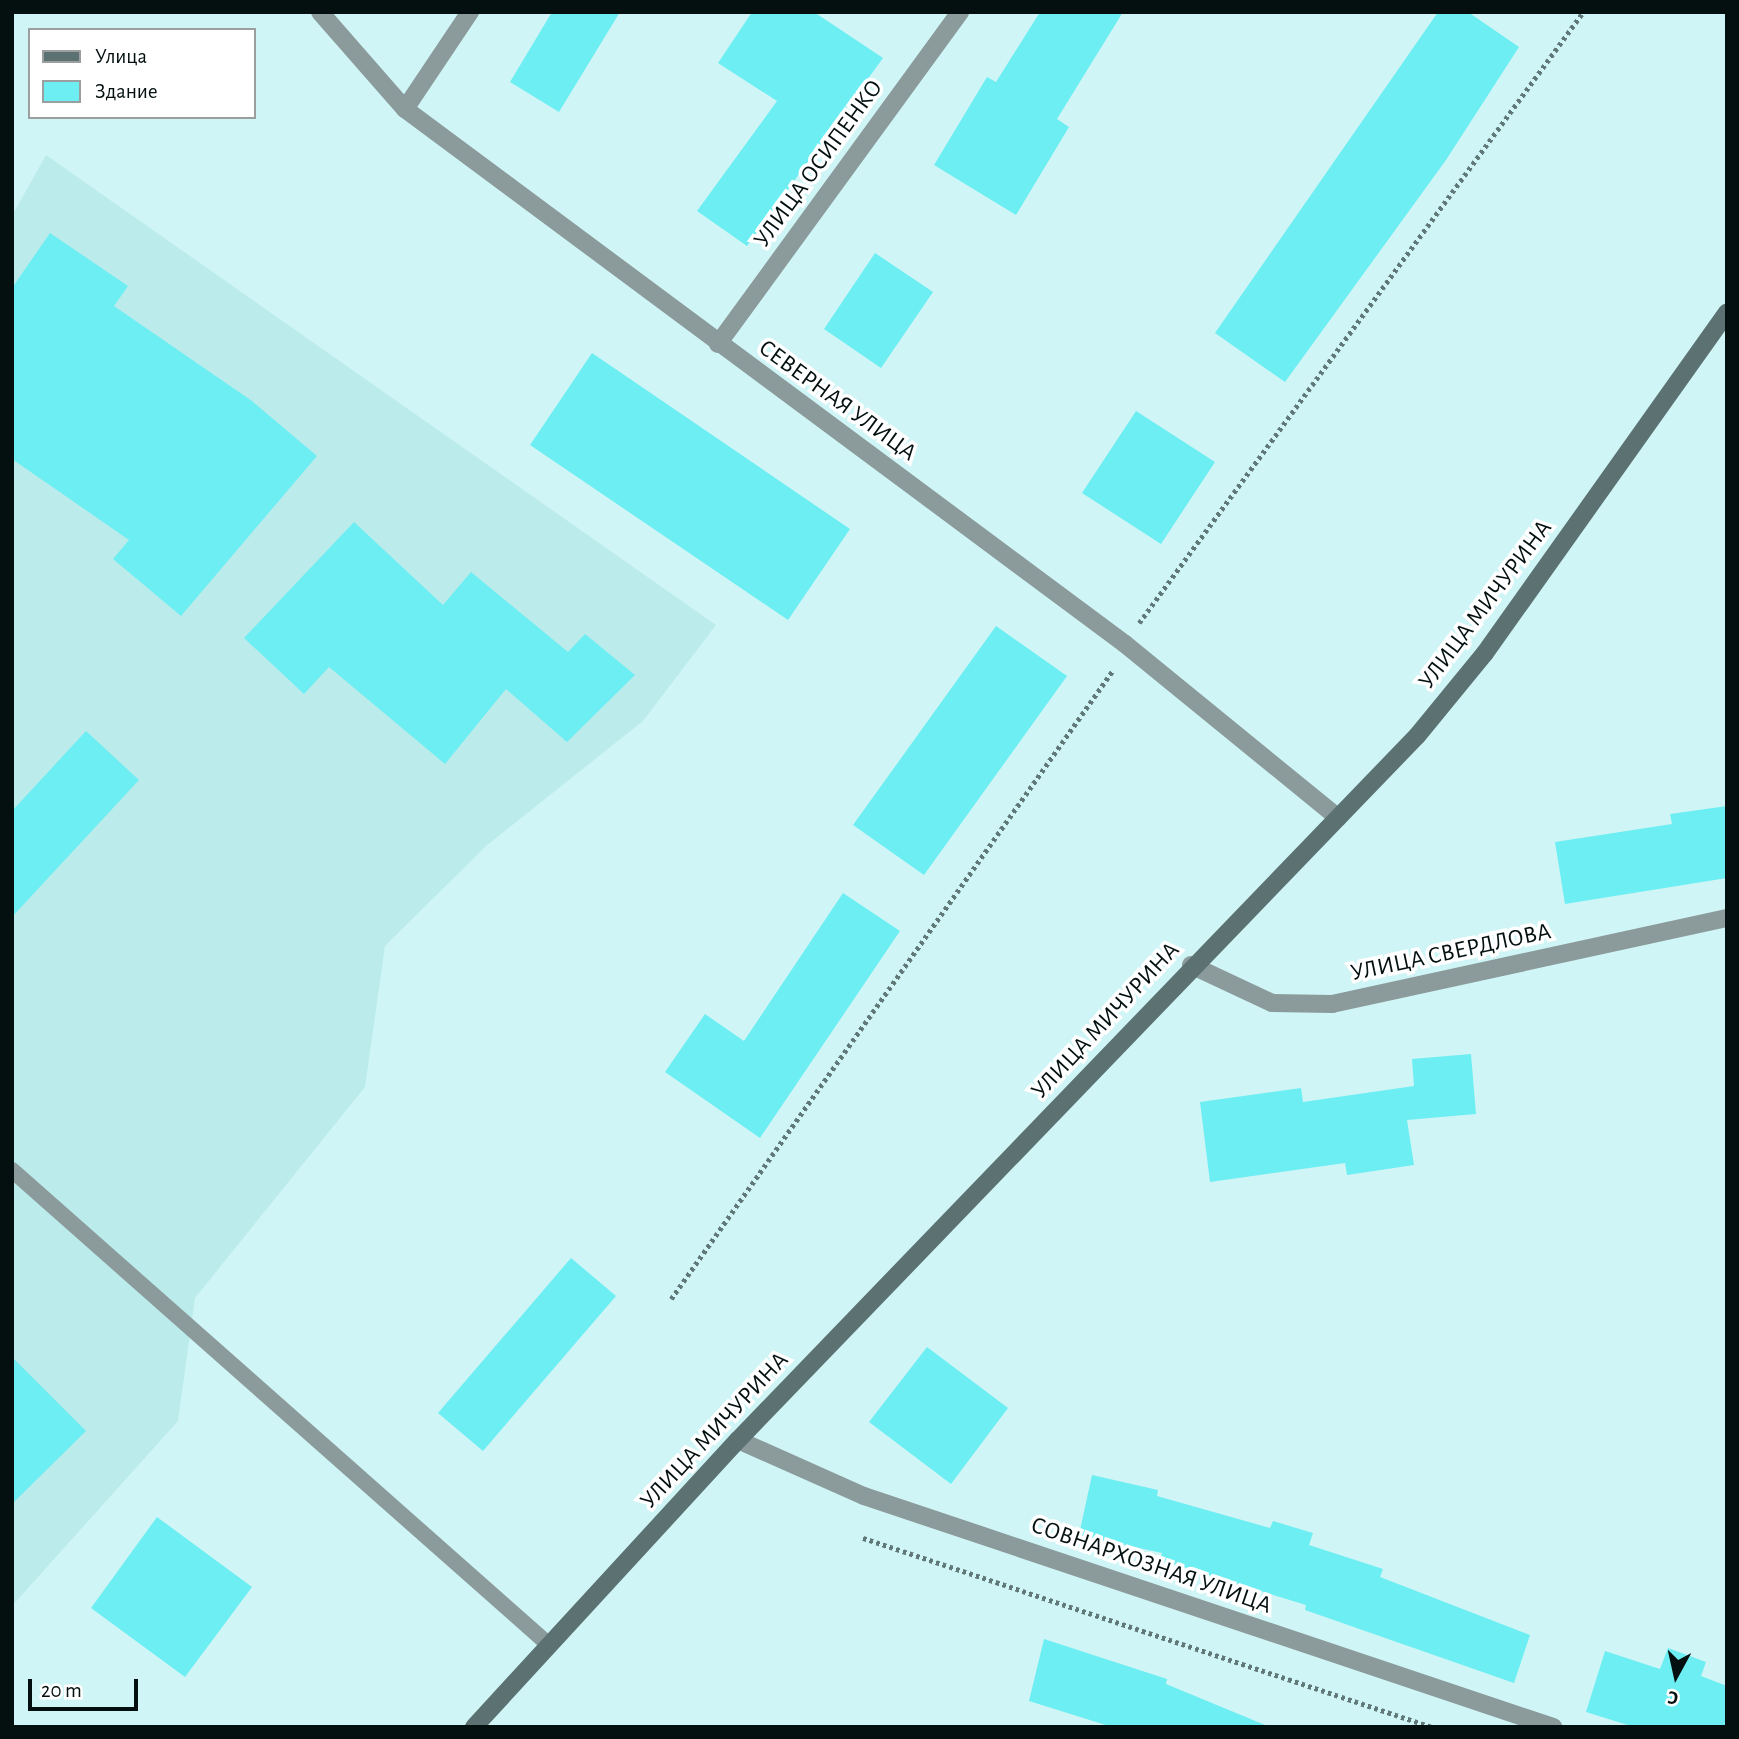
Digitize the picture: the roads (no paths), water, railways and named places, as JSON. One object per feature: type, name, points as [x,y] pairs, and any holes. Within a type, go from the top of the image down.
[{"type":"main road","name":"УЛИЦА МИЧУРИНА","points":[[474,1727],[738,1440],[983,1190],[1191,965],[1417,736],[1485,653],[1727,312]]},
{"type":"street","name":"СЕВЕРНАЯ УЛИЦА","points":[[320,12],[405,109],[718,344],[1125,643],[1338,818]]},
{"type":"street","points":[[405,109],[470,12]]},
{"type":"street","name":"УЛИЦА ОСИПЕНКО","points":[[718,344],[960,12]]},
{"type":"street","name":"УЛИЦА СВЕРДЛОВА","points":[[1191,965],[1272,1003],[1332,1004],[1727,918]]},
{"type":"street","name":"СОВНАРХОЗНАЯ УЛИЦА","points":[[738,1440],[864,1496],[1553,1727]]},
{"type":"lane","points":[[12,1170],[550,1645]]}]
